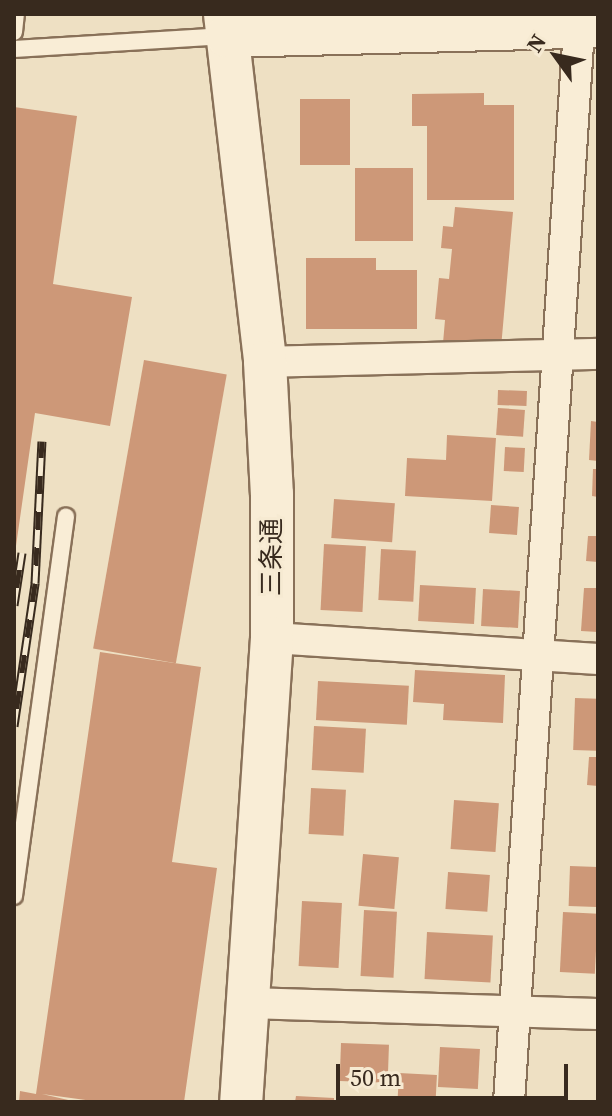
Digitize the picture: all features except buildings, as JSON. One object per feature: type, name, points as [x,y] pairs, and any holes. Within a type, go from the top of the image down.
[{"type":"street","points":[[226,25],[587,22],[559,355],[509,1102]]},
{"type":"street","name":"三条通","points":[[226,25],[265,362],[272,638],[241,1102]]},
{"type":"street","points":[[265,362],[598,354]]},
{"type":"street","points":[[272,638],[598,659]]},
{"type":"street","points":[[248,1003],[598,1014]]},
{"type":"lane","points":[[14,32],[16,14]]},
{"type":"lane","points":[[14,49],[226,25]]},
{"type":"lane","points":[[14,896],[66,517]]},
{"type":"railway","points":[[14,726],[35,583],[42,441]]},
{"type":"railway","points":[[14,605],[22,553]]}]
